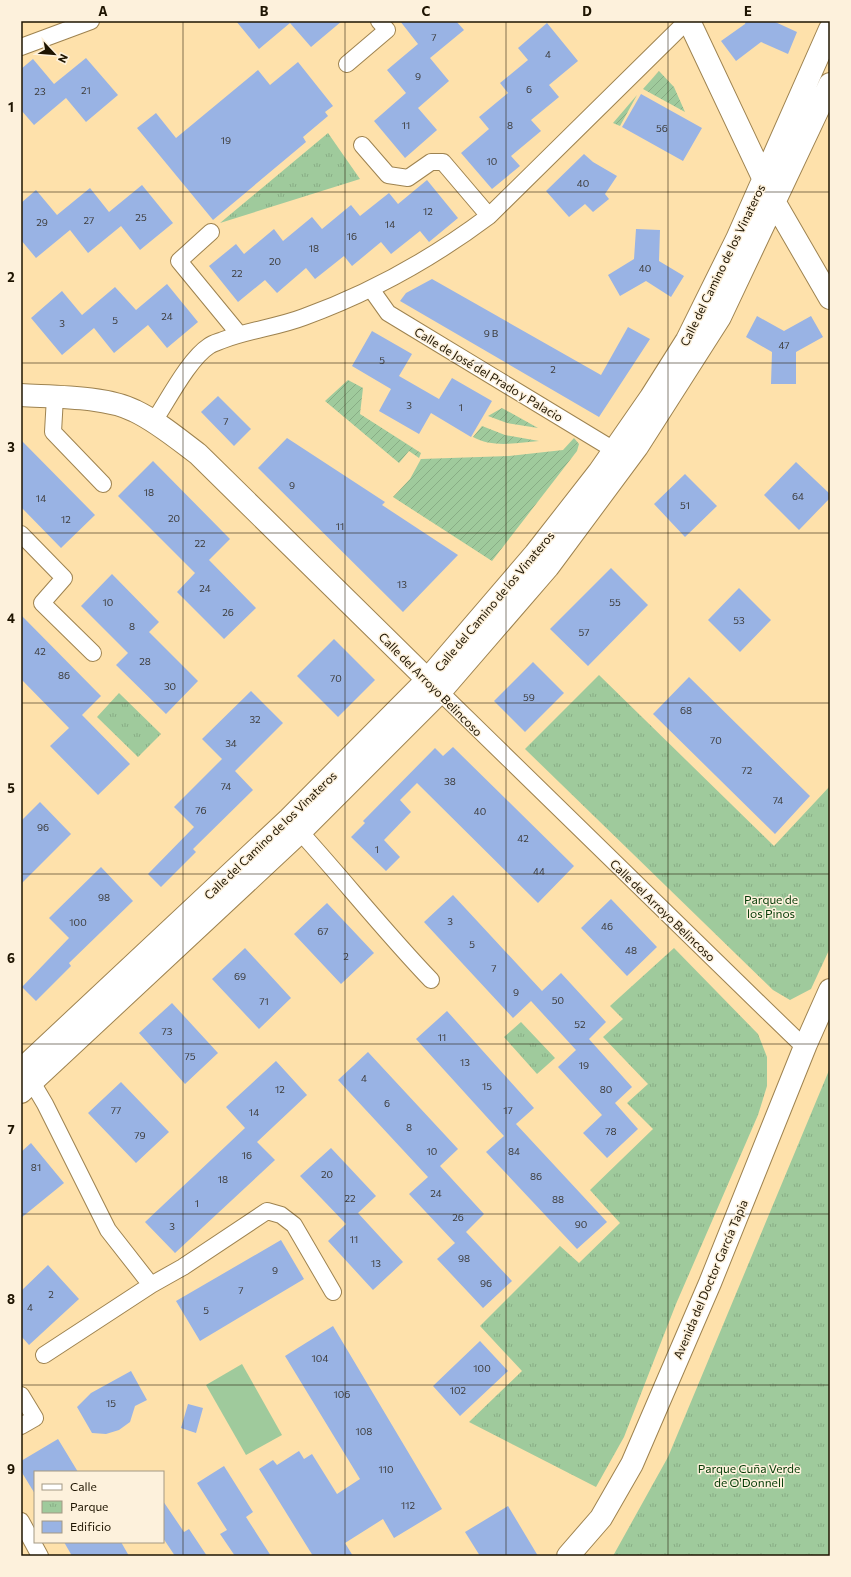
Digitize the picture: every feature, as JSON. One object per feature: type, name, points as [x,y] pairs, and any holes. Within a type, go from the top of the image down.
[{"type":"main road","points":[[688,21],[775,203],[830,298]]},
{"type":"main road","name":"Calle del Camino de los Vinateros","points":[[434,686],[614,450],[687,340],[764,179],[789,118],[830,29]]},
{"type":"main road","name":"Calle del Camino de los Vinateros","points":[[24,1079],[295,826],[434,686],[548,567],[638,447],[720,316],[775,203],[830,84]]},
{"type":"main road","name":"Calle del Arroyo Belincoso","points":[[21,395],[100,401],[134,410],[154,421],[198,454],[434,686]]},
{"type":"main road","name":"Avenida del Doctor García Tapia","points":[[568,1556],[601,1518],[632,1464],[710,1283],[806,1044],[830,990]]},
{"type":"street","points":[[21,47],[91,21]]},
{"type":"street","points":[[347,64],[387,30],[379,21]]},
{"type":"street","points":[[154,421],[172,395],[186,369],[209,346],[239,334],[303,317],[371,289],[462,237],[489,216],[688,21]]},
{"type":"street","points":[[362,145],[388,175],[408,178],[431,162],[443,162],[489,216]]},
{"type":"street","points":[[211,232],[179,261],[239,334]]},
{"type":"street","name":"Calle de José del Prado y Palacio","points":[[371,289],[388,313],[614,450]]},
{"type":"street","points":[[54,397],[53,432],[103,484]]},
{"type":"street","points":[[21,534],[64,578],[42,603],[93,653]]},
{"type":"street","name":"Calle del Arroyo Belincoso","points":[[434,686],[797,1040],[806,1044]]},
{"type":"street","points":[[295,826],[431,980]]},
{"type":"street","points":[[24,1079],[108,1230],[151,1284]]},
{"type":"street","points":[[44,1355],[151,1284],[183,1267],[267,1211],[280,1214],[294,1225],[333,1292]]},
{"type":"street","points":[[21,1395],[35,1418],[21,1426]]},
{"type":"street","points":[[21,1521],[40,1556]]},
{"type":"green space","points":[[659,71],[674,87],[685,112],[643,89]]},
{"type":"green space","points":[[637,95],[620,126],[613,123]]},
{"type":"green space","points":[[328,133],[360,179],[220,223]]},
{"type":"green space","points":[[348,380],[363,388],[360,414],[421,453],[419,458],[409,451],[399,463],[325,401]]},
{"type":"green space","points":[[502,408],[538,428],[507,423],[488,416]]},
{"type":"green space","points":[[482,426],[505,435],[539,441],[513,444],[488,443],[473,437]]},
{"type":"green space","points":[[574,438],[579,444],[577,451],[492,561],[393,497],[410,479],[421,459],[509,456],[563,450]]},
{"type":"green space","name":"Parque de los Pinos","points":[[599,675],[774,846],[830,786],[830,948],[811,989],[790,1000],[773,990],[525,749]]},
{"type":"green space","points":[[119,693],[161,734],[138,757],[97,717]]},
{"type":"green space","points":[[674,948],[758,1034],[767,1057],[767,1086],[758,1115],[676,1304],[624,1437],[596,1487],[469,1422],[522,1371],[480,1326],[560,1246],[579,1263],[620,1223],[590,1190],[653,1129],[627,1103],[648,1084],[603,1037],[623,1019],[610,1006]]},
{"type":"green space","points":[[521,1022],[555,1058],[537,1074],[504,1037]]},
{"type":"green space","name":"Parque Cuña Verde de O'Donnell","points":[[830,1068],[830,1556],[613,1556],[668,1457]]},
{"type":"green space","points":[[242,1364],[282,1435],[246,1455],[206,1385]]},
{"type":"building","points":[[236,21],[342,21],[311,47],[290,23],[259,49]]},
{"type":"building","points":[[400,21],[456,21],[464,30],[430,58],[449,81],[418,108],[437,130],[405,158],[374,121],[406,93],[387,70],[418,44]]},
{"type":"building","points":[[746,21],[773,21],[797,32],[788,54],[761,42],[736,61],[721,41],[745,24]]},
{"type":"building","points":[[547,23],[578,61],[549,85],[559,97],[531,120],[541,131],[511,156],[520,166],[492,189],[461,153],[489,129],[479,117],[508,93],[500,83],[528,60],[518,48]]},
{"type":"building","points":[[86,58],[118,95],[86,122],[66,98],[34,125],[21,110],[21,69],[33,59],[54,84]]},
{"type":"building","points":[[298,62],[333,106],[325,112],[328,116],[303,137],[306,142],[213,220],[137,128],[156,113],[176,138],[258,70],[270,85]]},
{"type":"building","points":[[641,94],[702,128],[683,161],[622,127]]},
{"type":"building","points":[[584,154],[593,162],[617,176],[605,194],[609,199],[593,212],[585,204],[569,217],[546,191]]},
{"type":"building","points":[[427,180],[458,218],[429,242],[420,231],[391,254],[381,242],[352,266],[344,256],[315,279],[306,268],[277,293],[265,280],[238,302],[209,266],[236,244],[244,254],[274,229],[283,241],[312,217],[322,229],[351,205],[360,216],[389,193],[398,204]]},
{"type":"building","points":[[142,185],[173,223],[140,250],[121,226],[88,253],[70,230],[36,258],[21,240],[21,203],[36,190],[57,215],[90,188],[109,212]]},
{"type":"building","points":[[636,229],[660,230],[659,261],[684,276],[671,297],[646,281],[620,296],[608,275],[634,259]]},
{"type":"building","points":[[432,279],[601,375],[628,327],[650,339],[599,417],[400,301],[406,293]]},
{"type":"building","points":[[167,284],[198,322],[167,348],[148,325],[114,353],[94,328],[62,355],[31,318],[62,291],[82,315],[115,287],[136,310]]},
{"type":"building","points":[[757,316],[784,331],[811,316],[823,337],[796,352],[796,384],[771,384],[772,352],[746,337]]},
{"type":"building","points":[[372,331],[412,354],[399,376],[439,399],[452,378],[492,401],[471,437],[431,413],[419,434],[379,411],[391,389],[352,366]]},
{"type":"building","points":[[218,396],[251,429],[234,446],[201,412]]},
{"type":"building","points":[[287,438],[385,502],[382,505],[458,555],[403,612],[258,468]]},
{"type":"building","points":[[21,440],[95,515],[61,548],[21,507]]},
{"type":"building","points":[[153,461],[230,539],[209,560],[256,608],[224,639],[177,592],[195,573],[118,496]]},
{"type":"building","points":[[796,462],[830,494],[830,498],[799,530],[764,495]]},
{"type":"building","points":[[685,474],[717,506],[685,537],[654,504]]},
{"type":"building","points":[[611,568],[648,605],[588,666],[550,629]]},
{"type":"building","points":[[112,574],[159,622],[149,632],[198,681],[166,714],[116,665],[128,653],[81,606]]},
{"type":"building","points":[[739,588],[771,620],[740,652],[708,620]]},
{"type":"building","points":[[21,615],[101,696],[82,715],[130,764],[98,795],[50,746],[69,728],[21,679]]},
{"type":"building","points":[[334,639],[375,680],[338,717],[297,676]]},
{"type":"building","points":[[533,662],[564,693],[525,732],[494,701]]},
{"type":"building","points":[[689,677],[810,796],[775,834],[653,714]]},
{"type":"building","points":[[251,691],[283,723],[235,771],[253,790],[193,849],[196,852],[161,887],[148,874],[194,827],[174,807],[222,759],[202,739]]},
{"type":"building","points":[[453,747],[574,866],[538,903],[417,783],[400,800],[411,812],[384,840],[400,857],[386,871],[351,837],[365,823],[363,821],[435,748],[443,756]]},
{"type":"building","points":[[40,802],[71,834],[21,884],[21,821]]},
{"type":"building","points":[[101,867],[133,901],[69,963],[71,966],[36,1001],[22,987],[69,938],[49,918]]},
{"type":"building","points":[[453,895],[542,991],[561,973],[606,1022],[589,1039],[632,1087],[615,1103],[638,1129],[607,1158],[583,1133],[602,1115],[558,1067],[576,1050],[531,1001],[513,1018],[424,922]]},
{"type":"building","points":[[611,899],[657,947],[627,976],[581,928]]},
{"type":"building","points":[[327,903],[374,953],[341,984],[294,934]]},
{"type":"building","points":[[245,948],[291,998],[259,1029],[212,979]]},
{"type":"building","points":[[172,1003],[218,1053],[185,1084],[139,1033]]},
{"type":"building","points":[[447,1011],[534,1108],[516,1124],[607,1222],[577,1249],[486,1152],[504,1136],[416,1039]]},
{"type":"building","points":[[368,1052],[458,1149],[440,1166],[484,1214],[466,1232],[512,1281],[483,1308],[437,1259],[455,1243],[409,1194],[428,1177],[338,1080]]},
{"type":"building","points":[[276,1061],[307,1095],[257,1142],[275,1160],[175,1253],[145,1222],[245,1128],[226,1107]]},
{"type":"building","points":[[121,1082],[169,1132],[136,1163],[88,1113]]},
{"type":"building","points":[[31,1143],[64,1183],[21,1218],[21,1152]]},
{"type":"building","points":[[331,1148],[376,1196],[358,1213],[403,1262],[373,1290],[328,1241],[346,1224],[300,1176]]},
{"type":"building","points":[[281,1240],[304,1279],[200,1341],[176,1301]]},
{"type":"building","points":[[48,1265],[79,1299],[29,1345],[21,1336],[21,1291]]},
{"type":"building","points":[[333,1326],[442,1509],[394,1538],[383,1519],[345,1543],[353,1556],[313,1556],[259,1469],[273,1460],[277,1465],[299,1451],[304,1459],[312,1454],[337,1494],[360,1479],[285,1356]]},
{"type":"building","points":[[480,1341],[508,1371],[460,1416],[433,1386]]},
{"type":"building","points":[[131,1371],[147,1400],[135,1406],[130,1422],[119,1430],[106,1434],[92,1433],[77,1407],[91,1393]]},
{"type":"building","points":[[188,1404],[203,1408],[196,1433],[181,1428]]},
{"type":"building","points":[[58,1439],[77,1471],[34,1471],[34,1492],[21,1471],[21,1461]]},
{"type":"building","points":[[224,1466],[253,1512],[246,1517],[271,1556],[235,1556],[220,1534],[227,1530],[197,1483]]},
{"type":"building","points":[[164,1502],[184,1532],[189,1529],[207,1556],[175,1556],[164,1540]]},
{"type":"building","points":[[508,1506],[538,1556],[480,1556],[465,1532]]},
{"type":"building","points":[[65,1543],[122,1543],[129,1556],[72,1556]]}]
